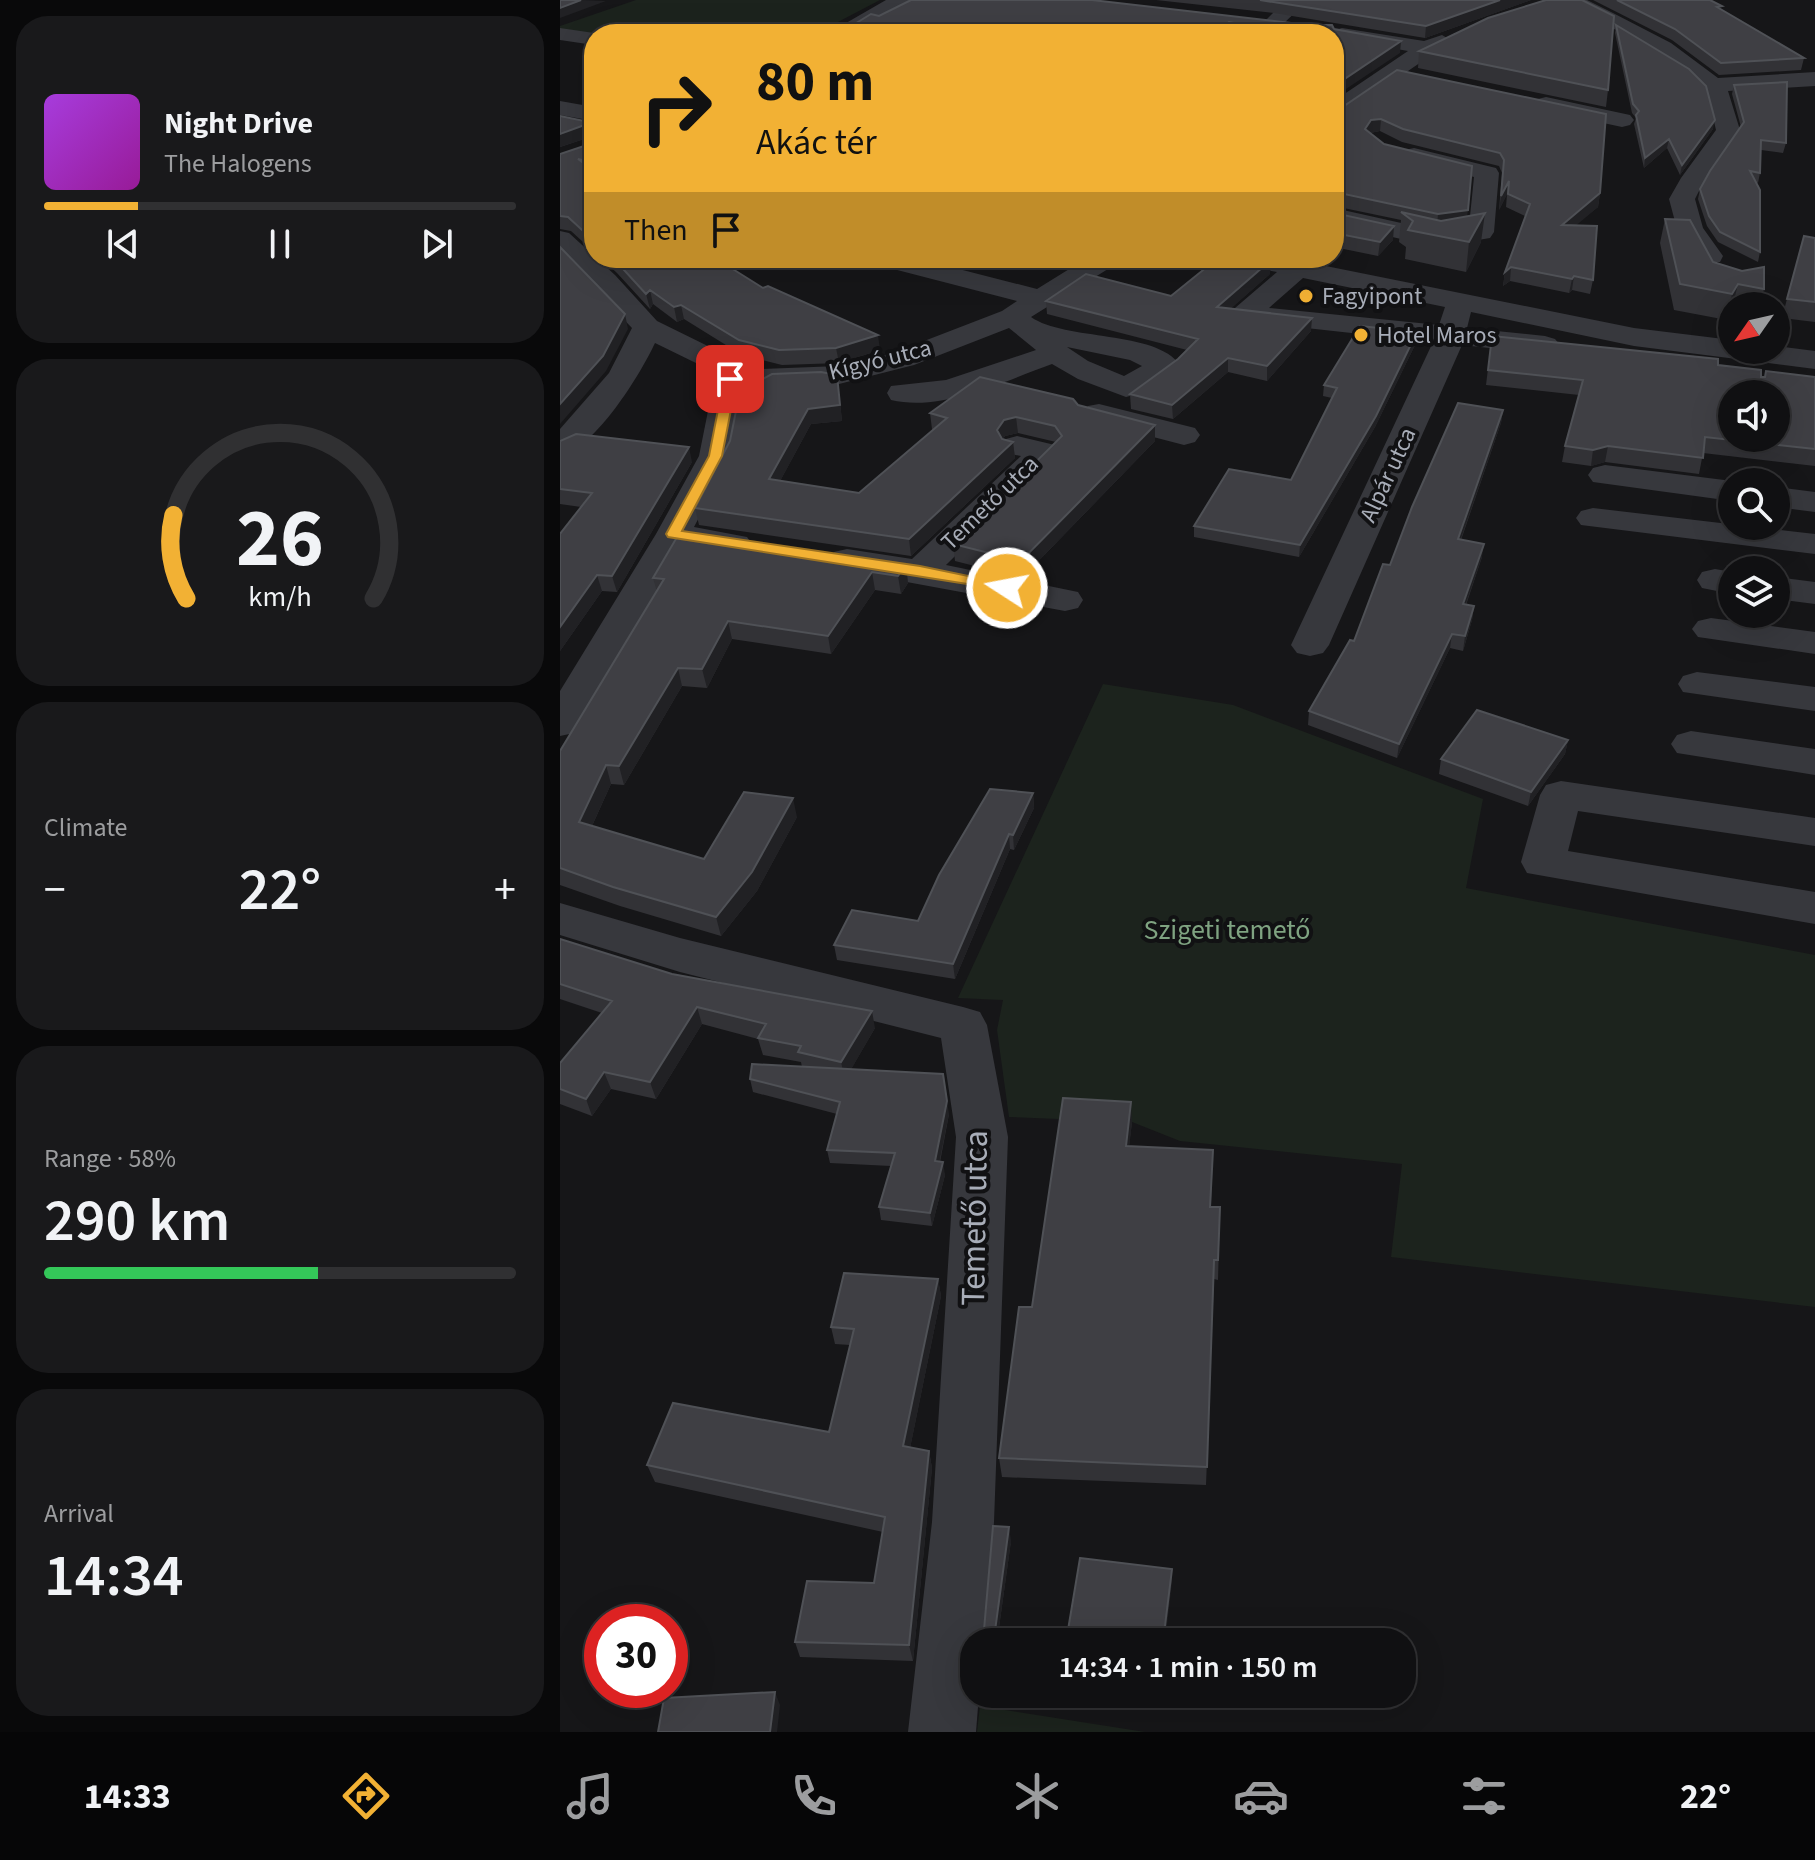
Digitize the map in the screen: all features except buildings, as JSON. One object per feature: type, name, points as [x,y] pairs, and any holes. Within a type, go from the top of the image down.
[{"type":"street","points":[[856,24],[901,0]]},
{"type":"street","points":[[1286,24],[1267,21],[1298,0]]},
{"type":"street","points":[[1561,1],[1670,54],[1713,85],[1725,111],[1728,130],[1693,178],[1682,199],[1690,229],[1722,267]]},
{"type":"street","points":[[560,34],[584,38]]},
{"type":"street","points":[[1344,34],[1427,48]]},
{"type":"street","points":[[1344,114],[1362,90],[1427,48],[1456,35]]},
{"type":"street","points":[[1391,72],[1422,78]]},
{"type":"street","points":[[1713,85],[1815,79]]},
{"type":"street","points":[[1344,87],[1362,90]]},
{"type":"street","points":[[1530,101],[1622,120],[1602,137]]},
{"type":"street","points":[[560,108],[584,112]]},
{"type":"street","points":[[1344,218],[1437,239],[1481,232],[1487,173],[1393,150]]},
{"type":"street","points":[[560,239],[584,261]]},
{"type":"street","points":[[560,724],[673,534],[715,456],[730,379],[709,358],[647,327],[591,268]]},
{"type":"street","points":[[922,268],[1041,299]]},
{"type":"street","name":"Kígyó utca","points":[[730,379],[839,375],[903,359],[1012,317],[1090,268]]},
{"type":"street","points":[[1288,268],[1634,337],[1718,348]]},
{"type":"street","points":[[1296,270],[1245,314],[1612,352],[1634,337]]},
{"type":"street","name":"Alpár utca","points":[[1310,645],[1451,336],[1460,303]]},
{"type":"street","points":[[1012,317],[1073,368],[1126,388]]},
{"type":"street","points":[[560,446],[619,380],[638,351],[647,327]]},
{"type":"street","points":[[902,393],[950,389],[1046,344],[1084,340],[1126,349],[1165,365],[1091,411],[1184,435]]},
{"type":"street","points":[[1790,357],[1815,360]]},
{"type":"street","name":"Temető utca","points":[[920,571],[1044,452],[1017,446]]},
{"type":"street","points":[[1605,475],[1718,489]]},
{"type":"street","points":[[1790,499],[1815,502]]},
{"type":"street","points":[[1593,518],[1815,544]]},
{"type":"street","points":[[673,534],[765,548]]},
{"type":"street","name":"Temető utca","points":[[812,555],[920,571],[1065,600]]},
{"type":"street","points":[[1790,590],[1815,593]]},
{"type":"street","points":[[1711,629],[1815,643]]},
{"type":"street","points":[[1697,684],[1815,699]]},
{"type":"street","points":[[1691,744],[1815,762]]},
{"type":"street","points":[[1815,832],[1561,795],[1543,862],[1815,908]]},
{"type":"street","name":"Temető utca","points":[[560,919],[680,955],[963,1025],[982,1137],[963,1522],[942,1732]]},
{"type":"green space","points":[[636,0],[880,0],[834,24],[584,24],[584,33],[560,30],[560,26]]},
{"type":"green space","name":"Szigeti temető","points":[[1103,684],[1233,705],[1483,799],[1466,888],[1815,955],[1815,1307],[1391,1257],[1402,1164],[1180,1141],[1132,1122],[1009,1117],[997,1030],[1003,1000],[958,998]]},
{"type":"green space","points":[[980,1708],[993,1708],[1145,1732],[977,1732]]},
{"type":"place","name":"Fagyipont","points":[[1306,296]]},
{"type":"place","name":"Hotel Maros","points":[[1361,335]]},
{"type":"route","points":[[730,379],[715,456],[673,534],[920,571],[1007,588]]}]
